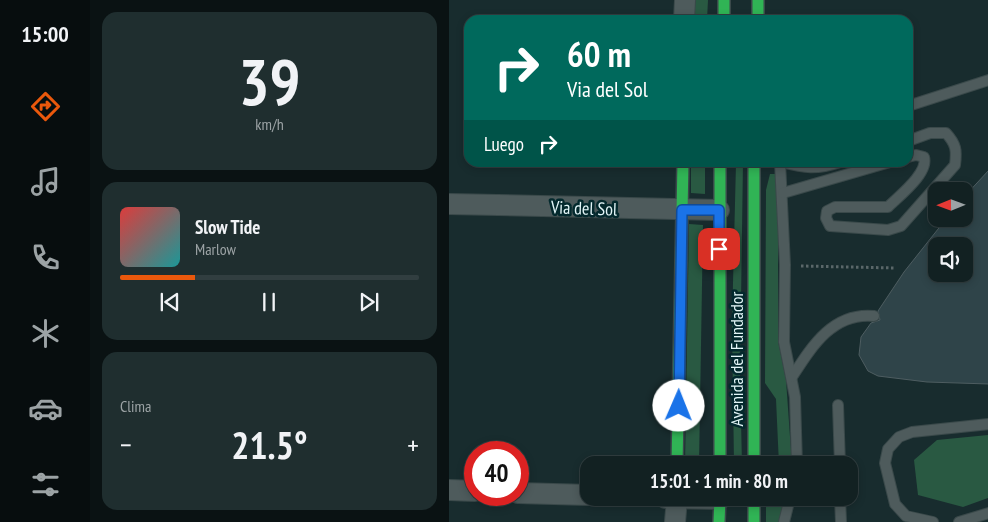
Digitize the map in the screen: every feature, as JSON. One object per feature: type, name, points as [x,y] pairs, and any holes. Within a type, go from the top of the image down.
[{"type":"main road","points":[[724,15],[725,0]]},
{"type":"main road","points":[[758,0],[758,15]]},
{"type":"main road","points":[[677,456],[683,167]]},
{"type":"main road","name":"Avenida del Fundador","points":[[719,456],[720,167]]},
{"type":"main road","name":"Avenida del Fundador","points":[[754,167],[754,456]]},
{"type":"main road","points":[[719,522],[720,506]]},
{"type":"main road","points":[[754,506],[754,522]]},
{"type":"street","points":[[684,15],[685,0]]},
{"type":"street","name":"Via del Sol","points":[[449,204],[719,210]]},
{"type":"street","points":[[449,490],[464,491]]},
{"type":"street","points":[[529,493],[580,495]]},
{"type":"street","points":[[675,522],[676,506]]},
{"type":"lane","points":[[913,104],[988,80]]},
{"type":"lane","points":[[913,139],[931,133],[946,133],[955,143],[957,153],[955,165],[901,226],[888,230],[830,226],[825,218],[827,211],[835,207],[888,207],[923,172],[926,162],[924,157],[913,156]]},
{"type":"lane","points":[[781,167],[785,265],[784,342],[795,397],[797,456]]},
{"type":"lane","points":[[783,193],[873,167]]},
{"type":"lane","points":[[792,377],[814,344],[827,331],[848,319],[864,315],[875,316]]},
{"type":"lane","points":[[838,405],[840,456]]},
{"type":"lane","points":[[933,522],[906,516],[895,504],[885,463],[888,449],[899,437],[913,432],[988,424]]},
{"type":"lane","points":[[784,522],[788,506]]},
{"type":"lane","points":[[840,506],[841,522]]},
{"type":"lane","points":[[959,522],[988,513]]},
{"type":"path","points":[[785,265],[896,268]]},
{"type":"green space","points":[[694,0],[708,0],[707,15],[694,15]]},
{"type":"green space","points":[[691,167],[705,167],[705,194],[691,193]]},
{"type":"green space","points":[[736,167],[743,167],[740,374],[742,456],[734,456],[732,323]]},
{"type":"green space","points":[[770,174],[776,174],[778,181],[778,341],[786,380],[791,456],[779,456],[776,399],[765,383],[766,190]]},
{"type":"green space","points":[[689,224],[703,225],[699,456],[685,456]]},
{"type":"green space","points":[[988,435],[988,498],[963,507],[918,495],[914,460],[937,440]]},
{"type":"green space","points":[[783,506],[779,522],[766,522],[766,507]]},
{"type":"building","points":[[989,170],[989,384],[927,382],[878,376],[868,371],[859,355],[861,337],[871,323],[880,320],[878,311],[904,272],[928,242],[928,282],[973,282],[973,237],[932,237],[939,228],[973,228],[973,187]]},
{"type":"traffic: fast","points":[[724,0],[724,15]]},
{"type":"traffic: fast","points":[[758,0],[758,15]]},
{"type":"traffic: fast","points":[[677,456],[683,167]]},
{"type":"traffic: fast","points":[[720,167],[720,456]]},
{"type":"traffic: fast","points":[[754,167],[754,456]]},
{"type":"traffic: fast","points":[[719,522],[720,506]]},
{"type":"traffic: fast","points":[[754,506],[754,522]]},
{"type":"route","points":[[679,406],[682,210],[719,210],[719,249]]}]
